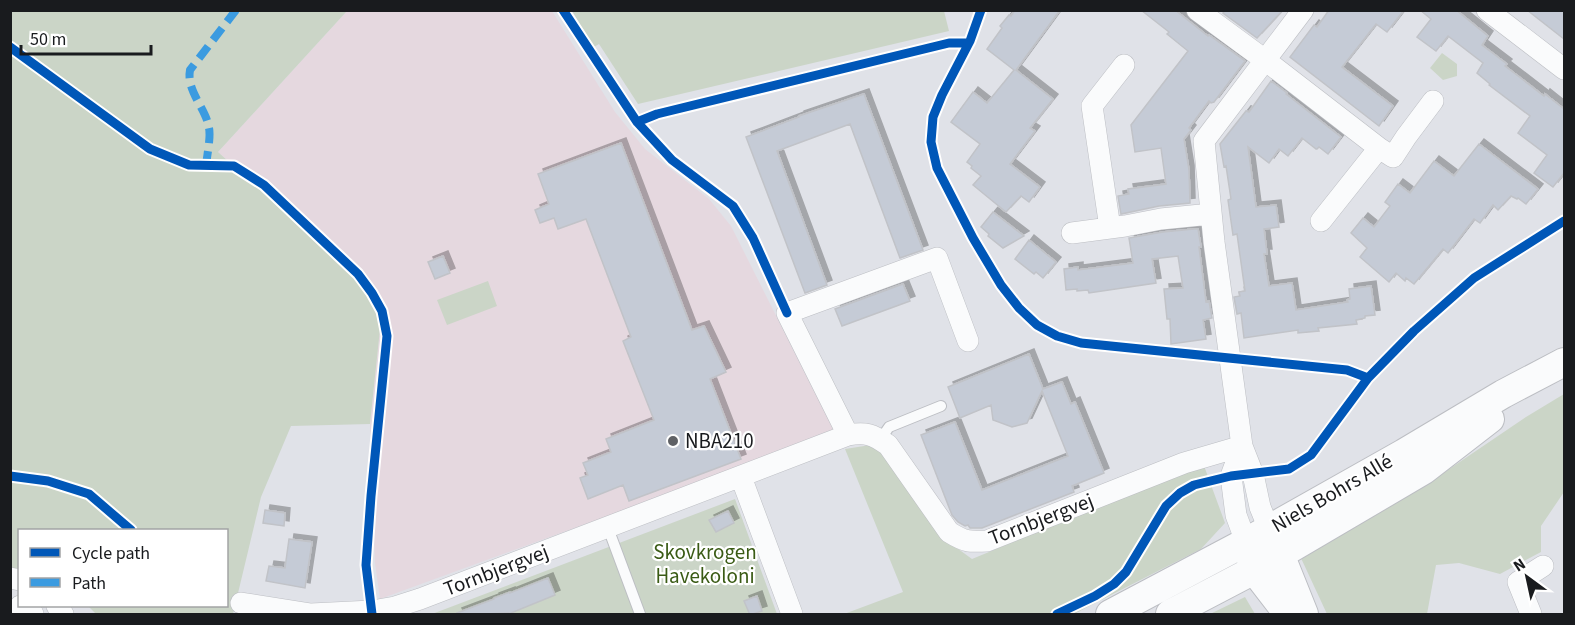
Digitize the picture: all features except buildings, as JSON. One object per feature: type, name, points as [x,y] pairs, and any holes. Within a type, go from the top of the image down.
[{"type":"street","points":[[1197,10],[1379,148],[1393,156],[1433,101]]},
{"type":"street","points":[[1303,10],[1204,141],[1242,446],[1231,476],[1236,515],[1263,549],[1304,615]]},
{"type":"street","points":[[1487,10],[1564,69]]},
{"type":"street","points":[[1110,228],[1092,106],[1124,65]]},
{"type":"street","points":[[1321,221],[1379,148]]},
{"type":"street","points":[[1072,233],[1161,219],[1212,214]]},
{"type":"street","points":[[848,435],[788,313],[937,258],[969,341]]},
{"type":"street","name":"Niels Bohrs Allé","points":[[1170,615],[1404,453],[1503,394],[1559,366]]},
{"type":"street","name":"Niels Bohrs Allé","points":[[1110,615],[1263,549],[1424,470],[1559,366]]},
{"type":"street","name":"Tornbjergvej","points":[[241,609],[312,614],[372,611],[395,607],[848,435],[863,433],[876,436],[888,445],[949,532],[961,540],[972,542],[987,541],[1184,464],[1242,446]]},
{"type":"street","points":[[741,477],[792,615]]},
{"type":"street","points":[[1145,615],[1263,549]]},
{"type":"street","points":[[1263,549],[1288,615]]},
{"type":"street","points":[[1531,615],[1518,582],[1543,566]]},
{"type":"lane","points":[[880,440],[889,427],[941,406]]},
{"type":"lane","points":[[608,528],[640,615]]},
{"type":"shaded area","points":[[347,11],[552,11],[615,112],[645,149],[709,199],[731,226],[835,433],[380,599],[375,563],[370,424],[380,329],[372,300],[352,273],[218,152]]},
{"type":"green space","points":[[10,11],[347,11],[218,152],[352,273],[372,299],[380,329],[370,424],[291,426],[261,497],[233,614],[96,614],[89,607],[228,607],[228,529],[18,529],[18,571],[11,569]]},
{"type":"green space","points":[[572,11],[944,11],[949,31],[638,104],[599,44],[594,47]]},
{"type":"green space","points":[[1442,53],[1457,64],[1457,76],[1443,80],[1430,68]]},
{"type":"green space","points":[[488,281],[497,306],[447,325],[437,300]]},
{"type":"green space","points":[[1564,394],[1564,492],[1541,526],[1541,552],[1500,574],[1459,563],[1436,565],[1427,614],[1327,614],[1300,556],[1436,478]]},
{"type":"green space","points":[[877,444],[950,543],[972,559],[1203,463],[1225,523],[1201,549],[1074,614],[844,614],[903,592],[845,449]]},
{"type":"green space","name":"Skovkrogen Havekoloni","points":[[735,499],[777,614],[432,614]]},
{"type":"green space","points":[[1245,597],[1255,614],[1210,614]]},
{"type":"marked path","points":[[206,166],[209,128],[193,92],[190,70],[236,10]]},
{"type":"cycle path","points":[[563,10],[637,122],[672,160],[733,206],[753,238],[787,313]]},
{"type":"cycle path","points":[[981,10],[970,41],[933,117],[931,142],[937,168],[973,238],[1001,285],[1019,308],[1037,325],[1057,336],[1081,343],[1347,370],[1368,378]]},
{"type":"cycle path","points":[[637,122],[657,114],[949,43],[969,43]]},
{"type":"cycle path","points":[[10,47],[150,149],[189,165],[234,166],[264,185],[358,274],[372,293],[382,311],[387,336],[366,565],[372,614]]},
{"type":"cycle path","points":[[1057,614],[1114,584],[1126,572],[1166,506],[1180,493],[1194,485],[1231,476],[1289,469],[1311,455],[1368,378],[1414,331],[1474,278],[1564,221]]},
{"type":"cycle path","points":[[10,476],[48,481],[89,494],[130,529]]},
{"type":"place","name":"NBA210","points":[[673,441]]}]
